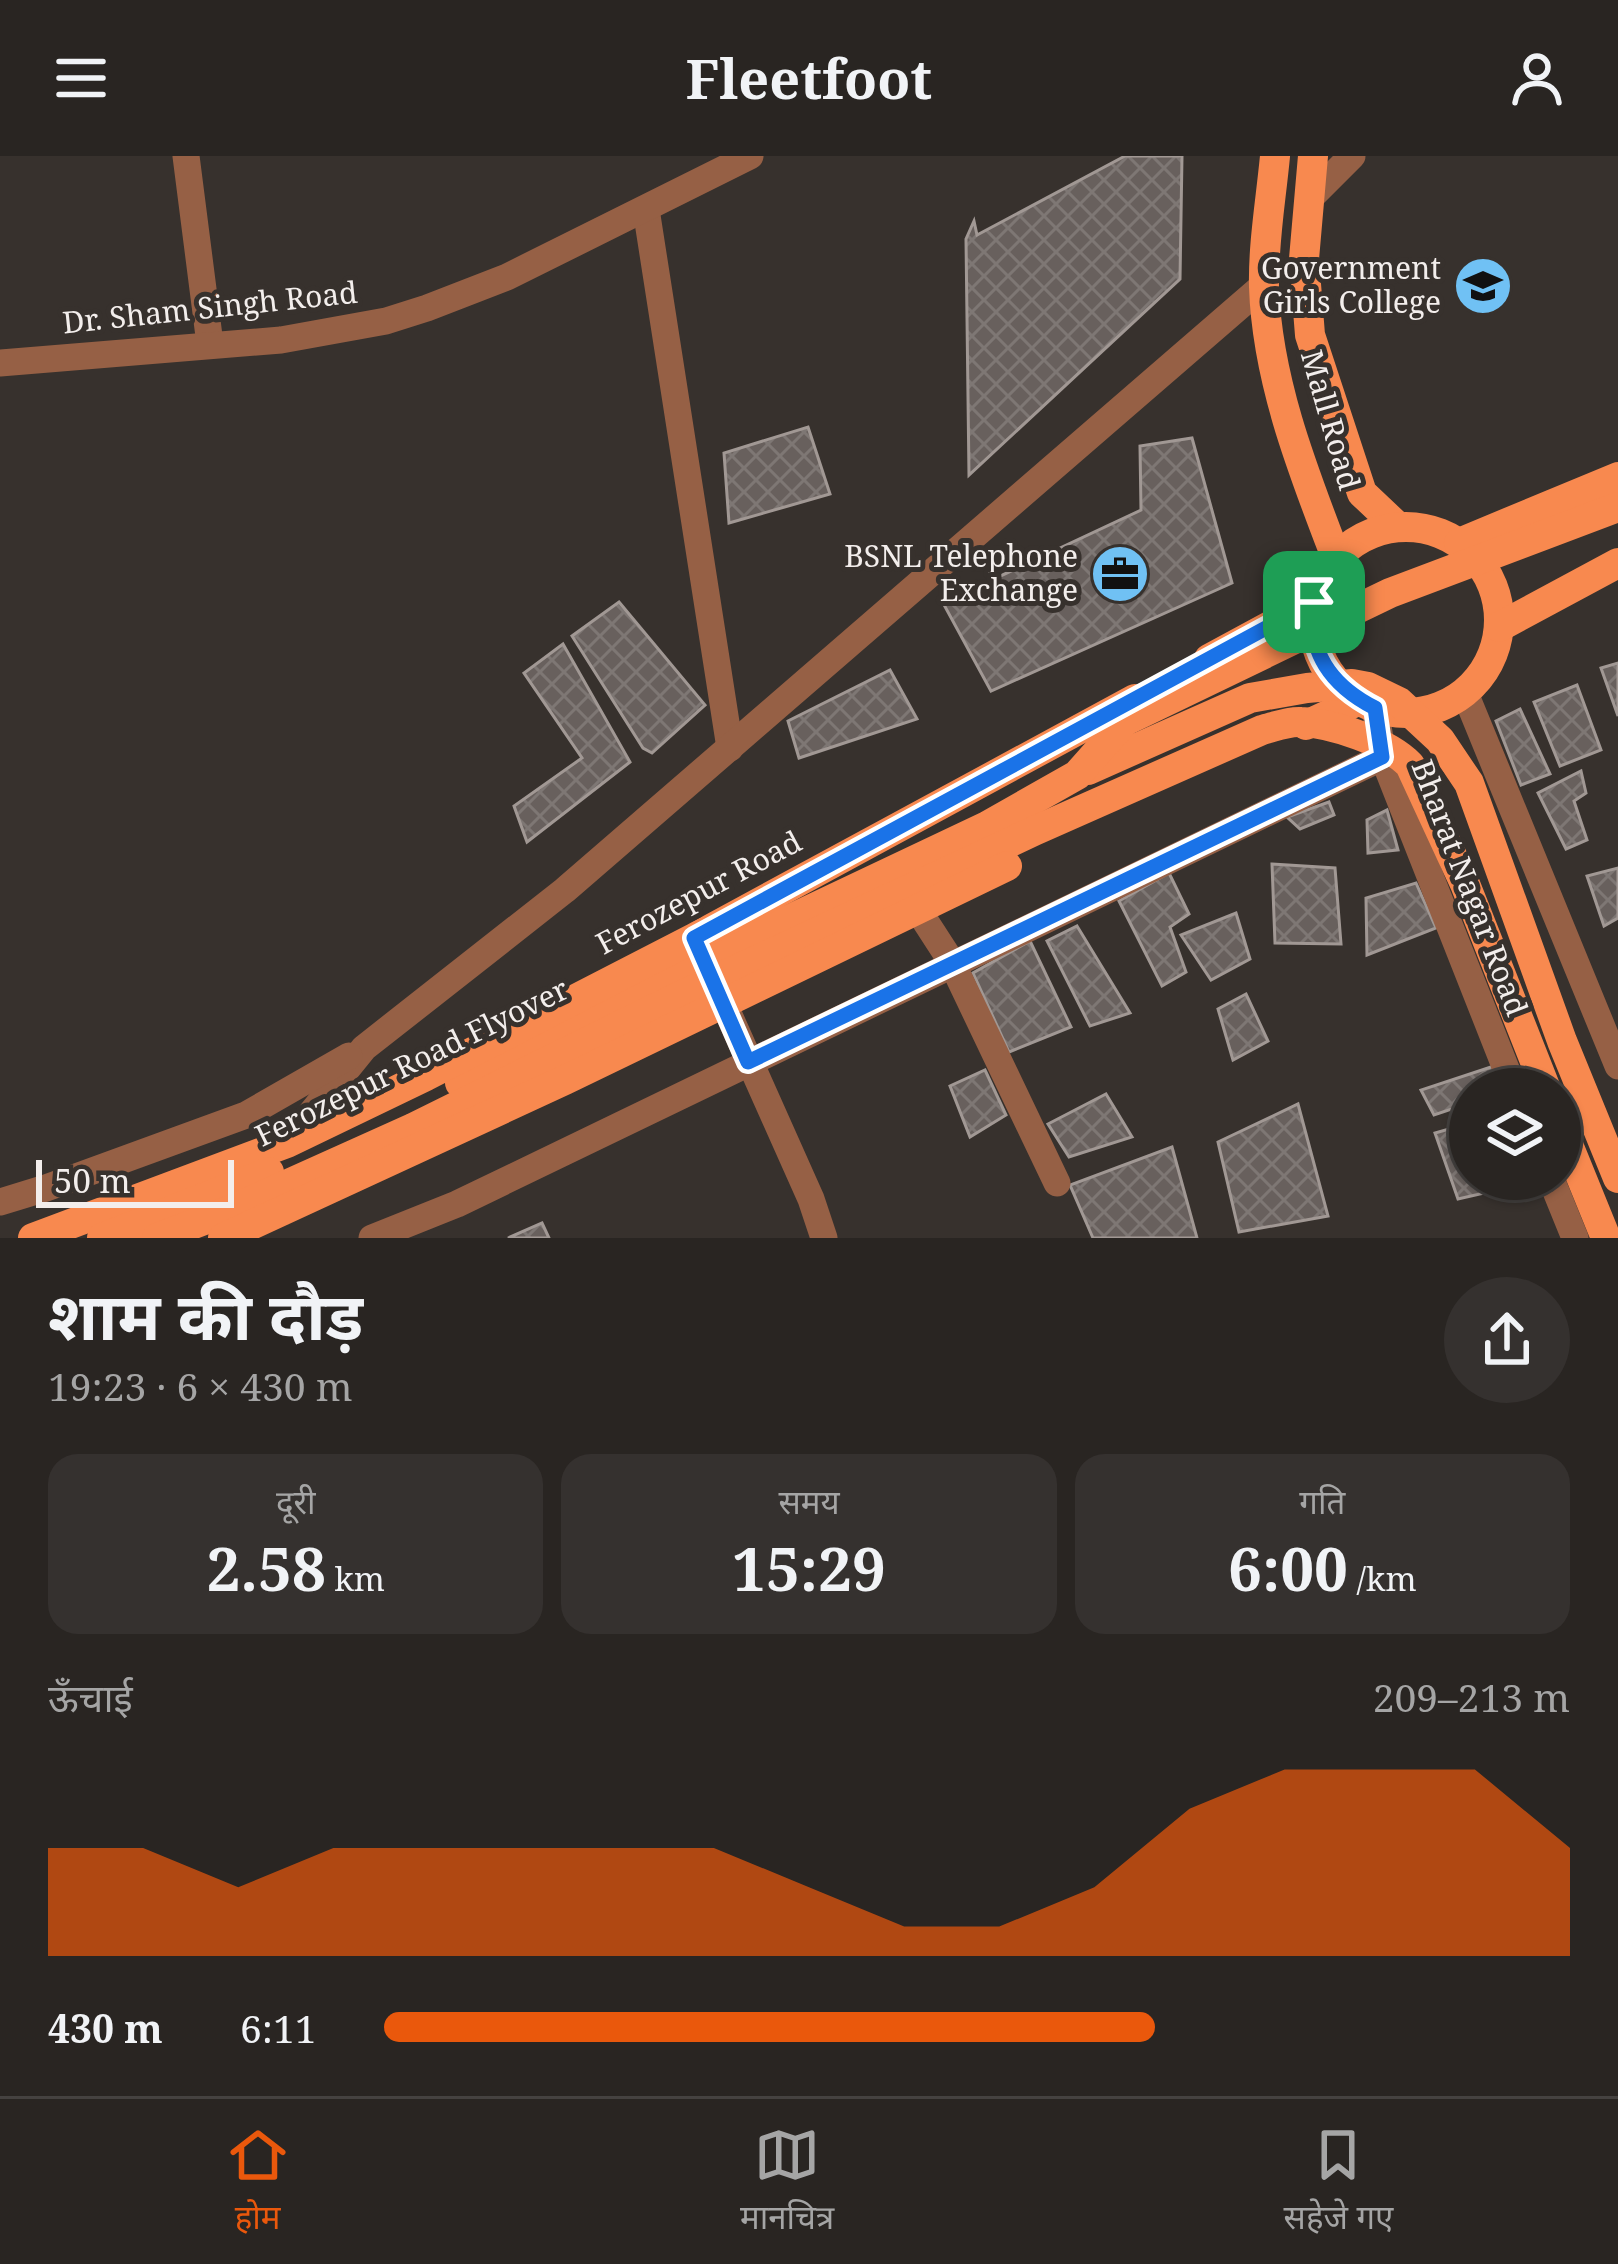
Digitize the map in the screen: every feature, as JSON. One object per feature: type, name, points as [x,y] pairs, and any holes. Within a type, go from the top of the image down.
[{"type":"main road","name":"Mall Road","points":[[1275,156],[1264,285],[1280,394],[1336,557]]},
{"type":"main road","name":"Mall Road","points":[[1313,156],[1304,259],[1310,335],[1362,493],[1397,526]]},
{"type":"main road","points":[[1459,543],[1618,477]]},
{"type":"main road","points":[[1077,775],[1125,721],[1390,593],[1611,509]]},
{"type":"main road","points":[[1397,526],[1423,527],[1473,553],[1491,579],[1500,609],[1498,640],[1486,670],[1465,693],[1437,708],[1406,713],[1347,692],[1326,668],[1314,639],[1314,602],[1336,557],[1366,534],[1397,526]]},
{"type":"main road","points":[[1499,627],[1618,563]]},
{"type":"main road","name":"Ferozepur Road","points":[[33,1238],[287,1143],[426,1076],[694,938],[1314,602]]},
{"type":"main road","points":[[732,960],[1077,775],[1250,698],[1307,688],[1368,687],[1378,703],[1440,740],[1469,783],[1562,1041],[1618,1178]]},
{"type":"main road","points":[[223,1238],[565,1080],[1091,824],[1378,703]]},
{"type":"main road","points":[[682,982],[1262,730],[1297,721],[1345,731],[1410,765],[1465,884],[1538,1068]]},
{"type":"main road","name":"Ferozepur Road Flyover","points":[[102,1238],[309,1156],[682,982]]},
{"type":"main road","name":"Ferozepur Road Flyover","points":[[157,1238],[413,1128],[682,982]]},
{"type":"main road","points":[[1581,1177],[1606,1238]]},
{"type":"street","points":[[186,156],[210,344]]},
{"type":"street","name":"Dr. Sham Singh Road","points":[[0,363],[281,340],[406,315],[507,277],[751,156]]},
{"type":"street","points":[[1309,200],[1352,156]]},
{"type":"street","points":[[646,209],[730,748]]},
{"type":"street","points":[[0,1202],[246,1114],[364,1048],[565,890],[1264,285]]},
{"type":"street","points":[[1465,693],[1618,1066]]},
{"type":"street","name":"Bharat Nagar Road","points":[[1378,703],[1392,756],[1506,1068]]},
{"type":"street","points":[[372,1238],[457,1204],[1392,756]]},
{"type":"street","points":[[918,910],[956,972],[1057,1183]]},
{"type":"street","points":[[694,938],[824,1238]]},
{"type":"street","points":[[287,1143],[364,1048]]},
{"type":"street","points":[[1560,1200],[1575,1238]]},
{"type":"building","points":[[1125,156],[1182,156],[1180,279],[969,475],[966,239],[974,221],[977,235]]},
{"type":"building","points":[[808,427],[830,494],[729,523],[724,453]]},
{"type":"building","points":[[1192,438],[1232,583],[991,691],[943,603],[1141,510],[1140,446]]},
{"type":"building","points":[[619,602],[705,705],[652,753],[643,748],[572,636]]},
{"type":"building","points":[[563,644],[630,762],[527,842],[514,806],[582,758],[524,673]]},
{"type":"building","points":[[1618,663],[1618,716],[1601,668]]},
{"type":"building","points":[[890,670],[917,719],[799,758],[788,721]]},
{"type":"building","points":[[1577,685],[1601,750],[1560,766],[1534,702]]},
{"type":"building","points":[[1520,709],[1550,774],[1521,785],[1496,721]]},
{"type":"building","points":[[1581,771],[1586,793],[1574,801],[1587,840],[1566,849],[1538,793]]},
{"type":"building","points":[[1329,802],[1334,815],[1300,829],[1287,817]]},
{"type":"building","points":[[1387,810],[1398,850],[1368,853],[1367,820]]},
{"type":"building","points":[[1272,864],[1335,868],[1341,944],[1275,943]]},
{"type":"building","points":[[1618,868],[1618,918],[1604,926],[1587,876]]},
{"type":"building","points":[[1169,873],[1189,914],[1170,927],[1186,972],[1162,986],[1119,901]]},
{"type":"building","points":[[1416,883],[1436,928],[1367,955],[1366,898]]},
{"type":"building","points":[[1236,913],[1250,959],[1211,980],[1181,935]]},
{"type":"building","points":[[1077,926],[1130,1013],[1090,1026],[1047,941]]},
{"type":"building","points":[[1030,941],[1071,1027],[1009,1052],[973,973]]},
{"type":"building","points":[[1246,994],[1268,1041],[1233,1060],[1218,1009]]},
{"type":"building","points":[[985,1070],[1006,1115],[970,1137],[950,1086]]},
{"type":"building","points":[[1449,1081],[1449,1110],[1434,1115],[1421,1090]]},
{"type":"building","points":[[1106,1094],[1132,1137],[1069,1157],[1048,1124]]},
{"type":"building","points":[[1298,1104],[1328,1216],[1239,1232],[1218,1142]]},
{"type":"building","points":[[1449,1129],[1449,1173],[1435,1133]]},
{"type":"building","points":[[1172,1147],[1197,1238],[1093,1238],[1070,1185]]},
{"type":"building","points":[[542,1223],[549,1238],[508,1238]]},
{"type":"place","name":"Government Girls College","points":[[1483,286]]},
{"type":"place","name":"BSNL Telephone Exchange","points":[[1120,574]]},
{"type":"route","points":[[1314,602],[1314,639],[1326,668],[1347,692],[1375,708],[1382,757],[748,1062],[694,938],[1314,602]]}]
